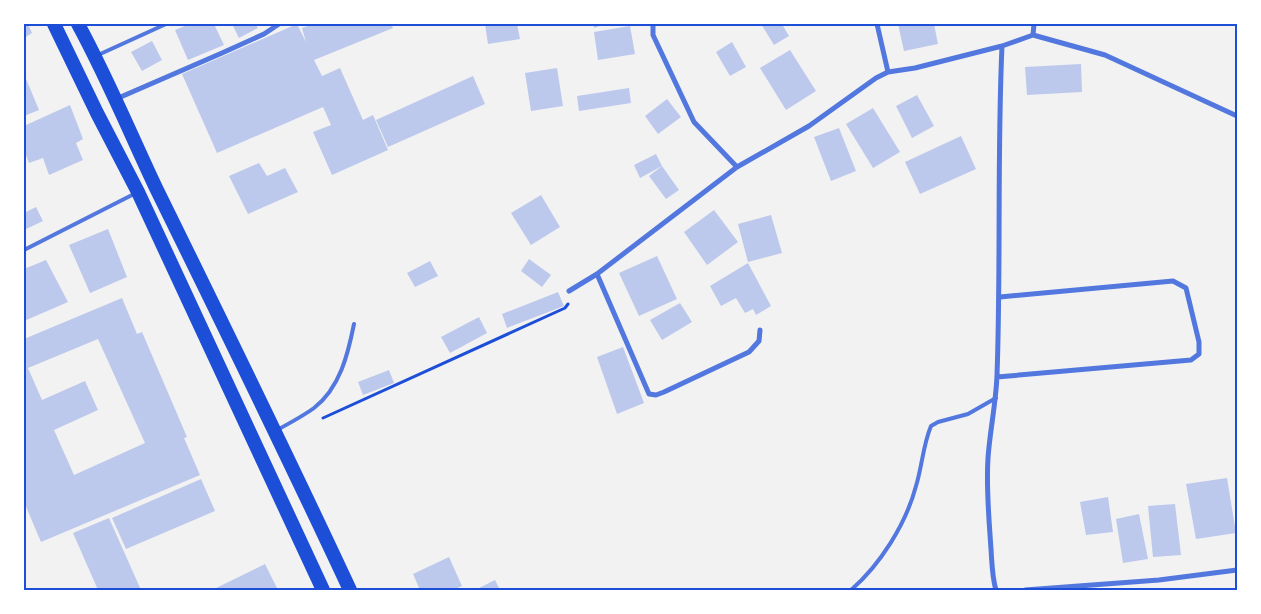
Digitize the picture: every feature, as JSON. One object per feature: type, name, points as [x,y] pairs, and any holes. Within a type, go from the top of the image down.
[{"type":"highway","points":[[54,24],[138,192],[323,590]]},
{"type":"highway","points":[[78,24],[96,56],[154,184],[276,432],[350,590]]},
{"type":"highway","points":[[218,364],[238,354]]},
{"type":"highway","points":[[273,481],[294,471]]},
{"type":"street","points":[[115,100],[264,34],[279,24]]},
{"type":"street","points":[[653,24],[653,34],[694,122],[737,167]]},
{"type":"street","points":[[877,24],[888,72]]},
{"type":"street","points":[[1033,35],[1034,24]]},
{"type":"street","points":[[569,291],[598,274],[737,167],[809,126],[876,78],[888,72],[915,68],[1002,46],[1033,35],[1104,55],[1237,116]]},
{"type":"street","points":[[996,590],[989,524],[988,458],[996,398],[1000,297],[999,122],[1002,46]]},
{"type":"street","points":[[598,274],[650,394],[656,395],[664,392],[749,352],[759,341],[760,330]]},
{"type":"street","points":[[997,377],[1191,360],[1199,354],[1199,342],[1186,288],[1173,281],[1000,297]]},
{"type":"street","points":[[1025,590],[1160,580],[1237,570]]},
{"type":"lane","points":[[96,56],[166,24]]},
{"type":"lane","points":[[24,250],[154,184]]},
{"type":"lane","points":[[276,432],[315,408],[333,386],[349,350],[354,324]]},
{"type":"lane","points":[[851,590],[874,565],[897,532],[910,506],[931,426],[938,422],[968,414],[996,398]]},
{"type":"path","points":[[314,422],[565,308],[568,303],[569,291]]},
{"type":"building","points":[[24,24],[28,24],[32,33],[24,38]]},
{"type":"building","points":[[190,24],[214,24],[224,45],[188,60],[175,30]]},
{"type":"building","points":[[232,24],[255,24],[258,28],[239,38]]},
{"type":"building","points":[[297,24],[306,42],[302,28],[313,24],[391,24],[393,28],[314,60],[322,76],[340,68],[363,120],[373,115],[388,150],[332,175],[313,132],[331,125],[323,107],[217,153],[182,74]]},
{"type":"building","points":[[485,24],[517,24],[520,39],[488,44]]},
{"type":"building","points":[[593,24],[606,24],[594,28]]},
{"type":"building","points":[[761,24],[782,24],[789,36],[774,45]]},
{"type":"building","points":[[898,24],[934,24],[938,44],[904,51]]},
{"type":"building","points":[[630,26],[635,54],[598,60],[594,32]]},
{"type":"building","points":[[152,41],[162,60],[142,71],[131,52]]},
{"type":"building","points":[[732,42],[746,67],[730,76],[716,52]]},
{"type":"building","points":[[790,50],[816,91],[786,110],[760,68]]},
{"type":"building","points":[[1081,64],[1082,92],[1027,95],[1025,67]]},
{"type":"building","points":[[557,68],[563,106],[531,111],[525,73]]},
{"type":"building","points":[[24,74],[39,110],[24,116]]},
{"type":"building","points":[[473,76],[485,104],[388,147],[376,120]]},
{"type":"building","points":[[629,88],[631,103],[579,111],[577,96]]},
{"type":"building","points":[[917,95],[934,126],[912,138],[896,106]]},
{"type":"building","points":[[667,99],[681,117],[658,134],[645,116]]},
{"type":"building","points":[[70,105],[83,139],[76,143],[83,160],[49,175],[43,158],[29,163],[24,150],[24,126]]},
{"type":"building","points":[[873,108],[900,152],[873,168],[846,124]]},
{"type":"building","points":[[839,128],[856,171],[831,181],[814,137]]},
{"type":"building","points":[[961,136],[976,169],[920,194],[905,162]]},
{"type":"building","points":[[656,154],[662,166],[640,178],[634,165]]},
{"type":"building","points":[[259,163],[267,176],[285,168],[298,192],[248,214],[229,176]]},
{"type":"building","points":[[662,166],[679,190],[666,199],[649,176]]},
{"type":"building","points":[[541,195],[560,227],[531,245],[511,213]]},
{"type":"building","points":[[36,207],[43,221],[24,230],[24,213]]},
{"type":"building","points":[[714,210],[738,242],[707,265],[684,232]]},
{"type":"building","points":[[771,215],[782,253],[748,262],[738,224]]},
{"type":"building","points":[[108,229],[127,277],[90,293],[69,245]]},
{"type":"building","points":[[657,256],[677,299],[639,316],[619,273]]},
{"type":"building","points":[[529,259],[551,275],[542,287],[521,271]]},
{"type":"building","points":[[46,260],[68,302],[24,321],[24,269]]},
{"type":"building","points":[[430,261],[438,276],[415,287],[407,273]]},
{"type":"building","points":[[748,263],[771,306],[756,315],[753,309],[745,313],[736,298],[721,306],[710,286]]},
{"type":"building","points":[[558,292],[564,306],[507,328],[502,314]]},
{"type":"building","points":[[122,298],[137,334],[142,332],[187,437],[184,438],[200,475],[41,542],[24,502],[24,339]],"holes":[[[98,339],[145,443],[74,475],[54,430],[98,410],[85,381],[42,400],[28,368]]]},
{"type":"building","points":[[680,303],[692,322],[662,340],[650,320]]},
{"type":"building","points":[[479,317],[487,333],[450,353],[441,337]]},
{"type":"building","points":[[623,347],[644,403],[617,414],[597,357]]},
{"type":"building","points":[[389,370],[394,383],[363,395],[358,382]]},
{"type":"building","points":[[1227,478],[1236,533],[1196,539],[1186,484]]},
{"type":"building","points":[[201,479],[215,511],[126,549],[112,518]]},
{"type":"building","points":[[1108,497],[1113,532],[1086,535],[1080,502]]},
{"type":"building","points":[[1175,504],[1181,555],[1153,557],[1148,506]]},
{"type":"building","points":[[1139,514],[1148,559],[1123,563],[1116,519]]},
{"type":"building","points":[[109,518],[141,590],[98,590],[73,533]]},
{"type":"building","points":[[449,557],[462,586],[453,590],[420,590],[413,574]]},
{"type":"building","points":[[265,564],[278,590],[212,590]]},
{"type":"building","points":[[495,580],[500,590],[475,590]]}]
